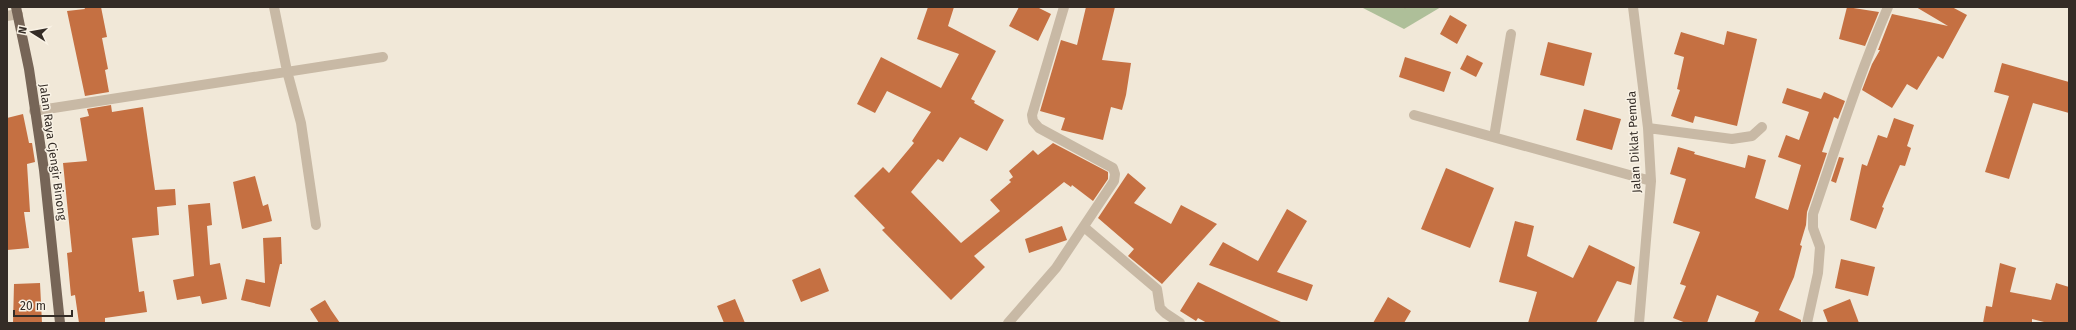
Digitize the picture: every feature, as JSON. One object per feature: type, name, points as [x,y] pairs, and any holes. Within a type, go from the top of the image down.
[{"type":"main road","name":"Jalan Raya Cjengir Binong","points":[[17,11],[29,69],[34,111],[44,170],[60,323]]},
{"type":"street","points":[[274,7],[287,71],[301,123],[316,225]]},
{"type":"street","points":[[1008,323],[1056,268],[1114,181],[1115,174],[1113,168],[1039,128],[1033,121],[1032,115],[1064,7]]},
{"type":"street","name":"Jalan Diklat Pemda","points":[[1633,7],[1648,128],[1651,181],[1639,323]]},
{"type":"street","points":[[1807,323],[1818,273],[1820,247],[1813,228],[1813,214],[1856,87],[1888,7]]},
{"type":"street","points":[[7,16],[17,11]]},
{"type":"street","points":[[1494,137],[1511,34]]},
{"type":"street","points":[[34,111],[384,57]]},
{"type":"street","points":[[1414,115],[1651,181]]},
{"type":"street","points":[[1648,128],[1732,139],[1752,136],[1762,128]]},
{"type":"street","points":[[1084,227],[1156,289],[1160,308],[1180,323]]},
{"type":"green space","points":[[1361,7],[1441,7],[1404,29]]},
{"type":"building","points":[[84,7],[101,7],[107,37],[102,38],[108,69],[105,70],[109,92],[85,96],[67,11],[85,9]]},
{"type":"building","points":[[928,7],[954,7],[948,26],[996,51],[971,99],[975,101],[974,103],[1004,120],[987,151],[960,137],[943,162],[938,159],[911,192],[961,243],[1000,211],[990,200],[1011,182],[1009,180],[1013,177],[1009,171],[1033,150],[1038,155],[1053,143],[1108,172],[1108,179],[1093,201],[1072,185],[1071,187],[1064,182],[974,256],[985,267],[951,300],[882,230],[885,228],[854,196],[883,167],[889,173],[914,143],[912,141],[931,112],[887,91],[875,113],[857,104],[881,57],[941,88],[959,54],[917,39]]},
{"type":"building","points":[[1019,7],[1037,7],[1051,14],[1038,41],[1009,26]]},
{"type":"building","points":[[1086,7],[1115,7],[1102,60],[1131,63],[1122,110],[1111,107],[1103,140],[1061,130],[1065,118],[1040,111],[1061,40],[1077,45]]},
{"type":"building","points":[[1847,7],[1879,12],[1865,46],[1839,39]]},
{"type":"building","points":[[1916,7],[1952,7],[1967,15],[1943,59],[1938,56],[1917,90],[1907,84],[1892,108],[1862,90],[1872,64],[1880,50],[1878,50],[1892,14],[1948,26]]},
{"type":"building","points":[[1450,15],[1467,25],[1457,44],[1440,34]]},
{"type":"building","points":[[1727,31],[1757,39],[1737,126],[1695,116],[1693,123],[1671,116],[1680,90],[1677,89],[1684,57],[1674,54],[1681,32],[1724,45]]},
{"type":"building","points":[[1548,42],[1592,53],[1584,86],[1540,75]]},
{"type":"building","points":[[1467,55],[1483,63],[1476,77],[1460,69]]},
{"type":"building","points":[[1405,57],[1451,72],[1444,92],[1399,77]]},
{"type":"building","points":[[2002,63],[2069,82],[2069,113],[2033,103],[2009,179],[1985,172],[2009,96],[1994,92]]},
{"type":"building","points":[[1787,88],[1821,99],[1824,92],[1845,101],[1838,119],[1834,117],[1822,152],[1827,153],[1807,212],[1806,225],[1800,245],[1802,246],[1794,277],[1779,310],[1801,320],[1801,323],[1754,323],[1759,312],[1717,295],[1707,323],[1686,323],[1673,318],[1686,286],[1680,284],[1700,232],[1673,223],[1686,179],[1670,174],[1678,147],[1695,152],[1694,154],[1745,168],[1748,155],[1766,160],[1755,198],[1788,210],[1801,165],[1778,157],[1786,135],[1799,140],[1809,112],[1782,103]]},
{"type":"building","points":[[111,105],[112,112],[143,107],[155,190],[175,189],[176,205],[157,207],[159,235],[132,238],[139,292],[144,291],[147,312],[105,318],[105,323],[79,323],[75,295],[71,296],[67,253],[72,252],[63,163],[87,161],[80,118],[89,116],[87,109]]},
{"type":"building","points":[[1584,109],[1621,119],[1612,150],[1576,140]]},
{"type":"building","points":[[23,114],[29,143],[32,143],[35,162],[27,164],[30,212],[24,212],[29,248],[7,250],[7,118]]},
{"type":"building","points":[[1894,118],[1914,125],[1907,146],[1911,148],[1905,166],[1900,165],[1882,207],[1884,208],[1876,229],[1850,220],[1862,164],[1867,166],[1878,135],[1887,138]]},
{"type":"building","points":[[1839,157],[1844,158],[1836,183],[1831,181]]},
{"type":"building","points":[[1446,168],[1494,188],[1470,248],[1421,229]]},
{"type":"building","points":[[1128,173],[1146,188],[1134,203],[1171,224],[1181,205],[1217,224],[1162,284],[1128,256],[1134,249],[1098,218]]},
{"type":"building","points":[[255,176],[263,206],[268,204],[272,221],[242,229],[233,182]]},
{"type":"building","points":[[210,203],[212,225],[207,226],[210,265],[220,263],[227,299],[202,304],[200,296],[177,300],[173,280],[194,276],[188,205]]},
{"type":"building","points":[[1287,209],[1307,221],[1277,272],[1313,285],[1307,301],[1209,265],[1223,242],[1258,261]]},
{"type":"building","points":[[1515,221],[1534,226],[1527,256],[1573,278],[1589,245],[1635,267],[1631,285],[1617,281],[1596,323],[1528,323],[1537,292],[1499,282]]},
{"type":"building","points":[[1062,226],[1067,240],[1029,253],[1025,239]]},
{"type":"building","points":[[281,237],[282,264],[280,264],[270,307],[241,300],[246,279],[265,283],[263,238]]},
{"type":"building","points":[[1841,259],[1875,267],[1868,296],[1835,288]]},
{"type":"building","points":[[2000,263],[2016,268],[2010,292],[2051,300],[2056,283],[2069,287],[2069,323],[2048,323],[2032,319],[2032,323],[1983,323],[1986,306],[1992,307]]},
{"type":"building","points":[[820,268],[829,291],[801,302],[792,280]]},
{"type":"building","points":[[1198,282],[1283,323],[1207,323],[1198,318],[1196,321],[1180,311]]},
{"type":"building","points":[[40,283],[42,323],[13,323],[14,284]]},
{"type":"building","points":[[1388,297],[1411,311],[1404,323],[1373,323]]},
{"type":"building","points":[[735,299],[745,323],[724,323],[717,306]]},
{"type":"building","points":[[1850,299],[1859,323],[1828,323],[1823,310]]},
{"type":"building","points":[[325,300],[340,323],[319,323],[310,309]]}]
